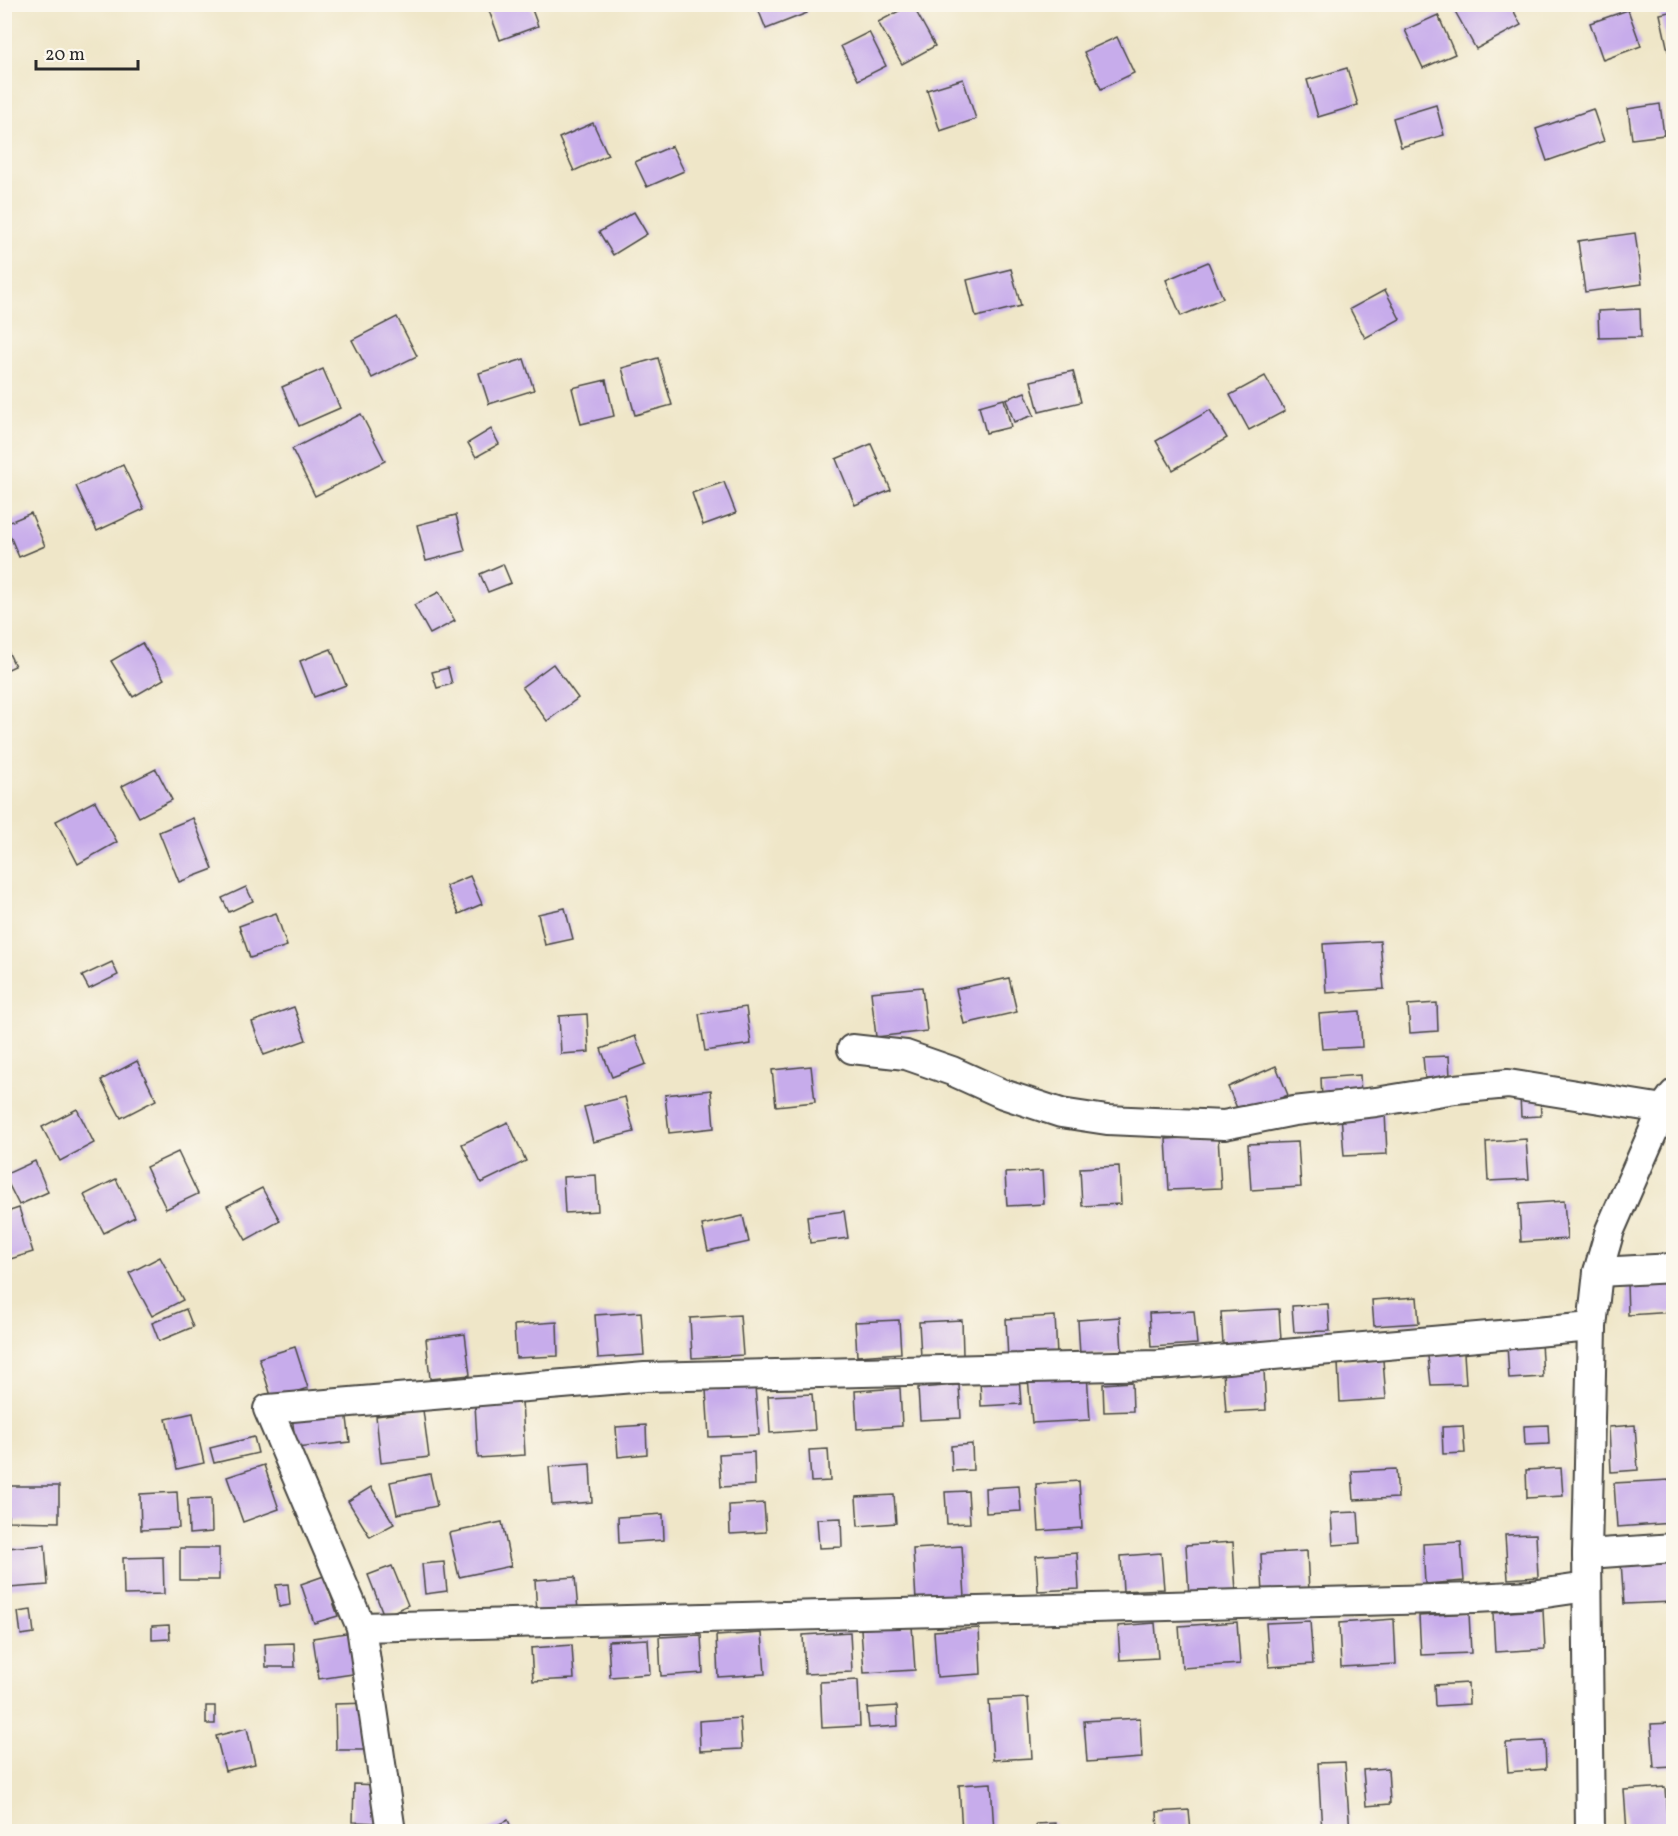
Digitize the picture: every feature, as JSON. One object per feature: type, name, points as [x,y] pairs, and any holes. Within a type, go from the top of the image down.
[{"type":"street","points":[[852,1049],[906,1054],[1004,1094],[1061,1113],[1107,1120],[1224,1125],[1294,1111],[1508,1084],[1670,1104],[1610,1230],[1598,1272],[1592,1328],[1587,1554],[1590,1832]]},
{"type":"street","points":[[1598,1272],[1674,1268]]},
{"type":"street","points":[[391,1832],[361,1627],[268,1409],[645,1377],[1159,1365],[1592,1328]]},
{"type":"street","points":[[1587,1554],[1674,1548]]},
{"type":"street","points":[[361,1627],[1475,1598],[1532,1595],[1587,1587]]},
{"type":"building","points":[[496,4],[530,4],[538,26],[500,40],[488,8]]},
{"type":"building","points":[[756,4],[804,4],[807,13],[766,29]]},
{"type":"building","points":[[912,4],[935,46],[902,64],[878,22]]},
{"type":"building","points":[[1451,4],[1510,4],[1521,25],[1476,49]]},
{"type":"building","points":[[1628,10],[1641,46],[1603,60],[1590,23]]},
{"type":"building","points":[[1674,11],[1674,50],[1668,51],[1660,14]]},
{"type":"building","points":[[1438,15],[1455,54],[1423,68],[1405,30]]},
{"type":"building","points":[[869,32],[886,66],[858,80],[841,46]]},
{"type":"building","points":[[1117,37],[1134,73],[1101,89],[1084,52]]},
{"type":"building","points":[[1347,68],[1358,105],[1318,117],[1307,80]]},
{"type":"building","points":[[963,79],[976,119],[940,131],[927,90]]},
{"type":"building","points":[[1660,104],[1664,135],[1632,139],[1628,109]]},
{"type":"building","points":[[1436,105],[1444,135],[1401,147],[1393,118]]},
{"type":"building","points":[[1593,109],[1604,141],[1547,161],[1536,129]]},
{"type":"building","points":[[593,123],[608,155],[574,171],[559,138]]},
{"type":"building","points":[[672,146],[684,171],[647,187],[635,162]]},
{"type":"building","points":[[634,212],[647,234],[613,255],[599,232]]},
{"type":"building","points":[[1635,233],[1642,284],[1585,292],[1578,241]]},
{"type":"building","points":[[1208,262],[1223,298],[1181,316],[1166,280]]},
{"type":"building","points":[[1011,269],[1021,306],[976,317],[967,280]]},
{"type":"building","points":[[1385,290],[1400,319],[1365,338],[1350,309]]},
{"type":"building","points":[[1640,309],[1641,337],[1599,338],[1598,311]]},
{"type":"building","points":[[397,317],[417,356],[372,378],[352,340]]},
{"type":"building","points":[[658,358],[672,405],[635,415],[622,368]]},
{"type":"building","points":[[524,359],[534,390],[489,404],[479,373]]},
{"type":"building","points":[[323,369],[340,408],[299,426],[282,387]]},
{"type":"building","points":[[1073,371],[1081,402],[1039,412],[1031,381]]},
{"type":"building","points":[[1265,376],[1285,411],[1249,430],[1230,395]]},
{"type":"building","points":[[606,380],[614,416],[581,424],[572,388]]},
{"type":"building","points":[[1025,392],[1034,415],[1014,422],[1006,399]]},
{"type":"building","points":[[1004,399],[1011,427],[986,433],[979,406]]},
{"type":"building","points":[[1210,410],[1227,438],[1173,470],[1156,441]]},
{"type":"building","points":[[361,414],[385,461],[315,496],[292,449]]},
{"type":"building","points":[[491,429],[499,444],[476,457],[468,443]]},
{"type":"building","points":[[871,444],[891,490],[855,505],[836,459]]},
{"type":"building","points":[[123,465],[144,509],[97,531],[76,486]]},
{"type":"building","points":[[724,482],[736,513],[703,525],[692,493]]},
{"type":"building","points":[[31,513],[45,546],[19,557],[5,524]]},
{"type":"building","points":[[456,515],[465,551],[426,561],[417,525]]},
{"type":"building","points":[[503,564],[511,583],[488,592],[480,574]]},
{"type":"building","points":[[439,592],[455,621],[430,634],[414,605]]},
{"type":"building","points":[[4,643],[15,666],[4,671]]},
{"type":"building","points":[[142,643],[164,679],[133,697],[111,661]]},
{"type":"building","points":[[331,649],[346,685],[314,697],[300,661]]},
{"type":"building","points":[[553,664],[578,698],[547,721],[522,687]]},
{"type":"building","points":[[448,668],[452,684],[437,688],[432,672]]},
{"type":"building","points":[[156,769],[172,800],[139,817],[122,786]]},
{"type":"building","points":[[95,801],[117,842],[78,864],[56,821]]},
{"type":"building","points":[[193,818],[213,869],[179,882],[159,832]]},
{"type":"building","points":[[470,876],[482,904],[459,914],[446,886]]},
{"type":"building","points":[[246,887],[253,901],[229,912],[222,898]]},
{"type":"building","points":[[565,908],[573,939],[545,945],[538,914]]},
{"type":"building","points":[[276,913],[287,946],[250,958],[239,926]]},
{"type":"building","points":[[1380,941],[1384,989],[1326,993],[1323,944]]},
{"type":"building","points":[[112,962],[118,975],[89,989],[82,976]]},
{"type":"building","points":[[1009,978],[1017,1012],[964,1024],[956,989]]},
{"type":"building","points":[[922,987],[927,1031],[876,1037],[871,992]]},
{"type":"building","points":[[1437,1003],[1438,1031],[1410,1033],[1408,1005]]},
{"type":"building","points":[[294,1007],[306,1040],[264,1055],[252,1022]]},
{"type":"building","points":[[746,1007],[751,1044],[705,1051],[699,1014]]},
{"type":"building","points":[[1360,1011],[1362,1047],[1322,1049],[1319,1014]]},
{"type":"building","points":[[587,1014],[589,1052],[561,1054],[559,1016]]},
{"type":"building","points":[[635,1036],[646,1064],[612,1077],[601,1049]]},
{"type":"building","points":[[1449,1056],[1450,1077],[1425,1078],[1423,1057]]},
{"type":"building","points":[[137,1061],[156,1100],[121,1118],[101,1080]]},
{"type":"building","points":[[811,1066],[815,1102],[776,1106],[772,1070]]},
{"type":"building","points":[[1276,1066],[1288,1095],[1240,1115],[1228,1087]]},
{"type":"building","points":[[1360,1075],[1361,1097],[1322,1099],[1321,1078]]},
{"type":"building","points":[[711,1090],[714,1128],[669,1133],[665,1095]]},
{"type":"building","points":[[1540,1094],[1541,1116],[1521,1117],[1520,1095]]},
{"type":"building","points":[[625,1097],[634,1132],[593,1142],[584,1107]]},
{"type":"building","points":[[77,1109],[94,1143],[60,1161],[42,1127]]},
{"type":"building","points":[[1385,1112],[1387,1154],[1344,1156],[1341,1114]]},
{"type":"building","points":[[508,1122],[526,1161],[481,1183],[462,1144]]},
{"type":"building","points":[[1218,1136],[1221,1188],[1169,1190],[1166,1139]]},
{"type":"building","points":[[1526,1139],[1529,1179],[1488,1181],[1486,1142]]},
{"type":"building","points":[[1298,1142],[1301,1187],[1251,1190],[1248,1144]]},
{"type":"building","points":[[178,1152],[198,1194],[166,1209],[146,1167]]},
{"type":"building","points":[[35,1161],[48,1192],[19,1205],[4,1175]]},
{"type":"building","points":[[1119,1166],[1121,1204],[1082,1206],[1080,1168]]},
{"type":"building","points":[[1042,1171],[1044,1204],[1007,1206],[1005,1173]]},
{"type":"building","points":[[596,1175],[598,1211],[565,1213],[563,1177]]},
{"type":"building","points":[[116,1179],[135,1217],[104,1233],[84,1195]]},
{"type":"building","points":[[262,1188],[280,1221],[246,1240],[227,1206]]},
{"type":"building","points":[[1564,1201],[1567,1239],[1521,1242],[1519,1204]]},
{"type":"building","points":[[19,1208],[33,1252],[4,1261],[4,1213]]},
{"type":"building","points":[[844,1211],[848,1238],[810,1243],[807,1216]]},
{"type":"building","points":[[743,1216],[749,1242],[708,1251],[702,1225]]},
{"type":"building","points":[[160,1257],[183,1300],[152,1316],[129,1273]]},
{"type":"building","points":[[1674,1280],[1674,1312],[1628,1315],[1627,1283]]},
{"type":"building","points":[[1417,1297],[1419,1323],[1374,1326],[1372,1300]]},
{"type":"building","points":[[1328,1304],[1330,1331],[1294,1332],[1292,1306]]},
{"type":"building","points":[[186,1309],[193,1327],[159,1341],[152,1323]]},
{"type":"building","points":[[1279,1309],[1281,1340],[1223,1344],[1221,1312]]},
{"type":"building","points":[[1194,1311],[1197,1344],[1151,1347],[1149,1313]]},
{"type":"building","points":[[641,1312],[644,1355],[598,1358],[595,1315]]},
{"type":"building","points":[[740,1315],[743,1355],[692,1358],[690,1318]]},
{"type":"building","points":[[1055,1316],[1057,1356],[1008,1359],[1006,1319]]},
{"type":"building","points":[[1120,1317],[1122,1353],[1080,1355],[1078,1320]]},
{"type":"building","points":[[899,1320],[901,1353],[857,1356],[855,1322]]},
{"type":"building","points":[[962,1320],[963,1355],[921,1357],[919,1322]]},
{"type":"building","points":[[557,1322],[558,1356],[516,1358],[514,1325]]},
{"type":"building","points":[[465,1334],[470,1375],[430,1379],[426,1339]]},
{"type":"building","points":[[1541,1342],[1543,1377],[1509,1379],[1507,1344]]},
{"type":"building","points":[[295,1347],[308,1388],[272,1399],[259,1358]]},
{"type":"building","points":[[1464,1353],[1466,1384],[1431,1385],[1428,1356]]},
{"type":"building","points":[[1383,1360],[1386,1399],[1340,1402],[1338,1363]]},
{"type":"building","points":[[1264,1370],[1266,1410],[1226,1412],[1223,1372]]},
{"type":"building","points":[[1087,1373],[1090,1420],[1032,1423],[1028,1377]]},
{"type":"building","points":[[1019,1376],[1021,1404],[981,1406],[980,1378]]},
{"type":"building","points":[[1132,1382],[1133,1411],[1104,1412],[1103,1384]]},
{"type":"building","points":[[959,1385],[961,1418],[920,1420],[918,1388]]},
{"type":"building","points":[[755,1387],[759,1435],[709,1437],[706,1390]]},
{"type":"building","points":[[900,1388],[902,1426],[857,1429],[855,1391]]},
{"type":"building","points":[[812,1394],[815,1430],[770,1433],[768,1396]]},
{"type":"building","points":[[522,1401],[525,1455],[478,1458],[475,1404]]},
{"type":"building","points":[[346,1410],[350,1442],[296,1448],[292,1416]]},
{"type":"building","points":[[423,1410],[429,1457],[381,1463],[376,1416]]},
{"type":"building","points":[[193,1413],[204,1463],[177,1469],[166,1419]]},
{"type":"building","points":[[646,1425],[647,1454],[618,1457],[616,1427]]},
{"type":"building","points":[[1548,1425],[1549,1444],[1525,1445],[1524,1426]]},
{"type":"building","points":[[1635,1425],[1638,1470],[1611,1472],[1609,1427]]},
{"type":"building","points":[[1463,1426],[1465,1453],[1443,1454],[1442,1427]]},
{"type":"building","points":[[254,1437],[258,1453],[214,1463],[210,1448]]},
{"type":"building","points":[[972,1444],[973,1470],[952,1471],[951,1446]]},
{"type":"building","points":[[828,1449],[830,1481],[811,1482],[809,1450]]},
{"type":"building","points":[[754,1452],[755,1485],[721,1487],[719,1454]]},
{"type":"building","points":[[590,1464],[592,1502],[552,1505],[549,1467]]},
{"type":"building","points":[[264,1465],[279,1509],[243,1522],[227,1477]]},
{"type":"building","points":[[1561,1468],[1563,1496],[1527,1498],[1526,1470]]},
{"type":"building","points":[[1396,1469],[1398,1498],[1354,1500],[1352,1471]]},
{"type":"building","points":[[430,1474],[437,1506],[397,1514],[390,1482]]},
{"type":"building","points":[[1670,1480],[1673,1523],[1617,1527],[1614,1483]]},
{"type":"building","points":[[1079,1481],[1082,1528],[1039,1531],[1036,1484]]},
{"type":"building","points":[[8,1486],[59,1486],[59,1522],[8,1521]]},
{"type":"building","points":[[1019,1486],[1021,1511],[986,1513],[985,1488]]},
{"type":"building","points":[[371,1487],[394,1524],[370,1537],[348,1501]]},
{"type":"building","points":[[968,1491],[970,1523],[947,1524],[945,1492]]},
{"type":"building","points":[[177,1492],[179,1528],[141,1530],[140,1494]]},
{"type":"building","points":[[894,1495],[896,1523],[858,1526],[856,1497]]},
{"type":"building","points":[[211,1498],[212,1532],[189,1534],[188,1499]]},
{"type":"building","points":[[764,1503],[766,1532],[730,1534],[729,1505]]},
{"type":"building","points":[[1358,1512],[1360,1543],[1333,1545],[1331,1513]]},
{"type":"building","points":[[663,1514],[664,1540],[619,1543],[618,1517]]},
{"type":"building","points":[[841,1518],[842,1547],[819,1548],[817,1519]]},
{"type":"building","points":[[502,1522],[511,1566],[459,1577],[449,1533]]},
{"type":"building","points":[[1536,1534],[1538,1577],[1508,1579],[1505,1535]]},
{"type":"building","points":[[1233,1542],[1236,1593],[1189,1596],[1186,1545]]},
{"type":"building","points":[[1461,1542],[1464,1581],[1425,1584],[1423,1544]]},
{"type":"building","points":[[45,1545],[48,1585],[9,1588],[6,1548]]},
{"type":"building","points":[[962,1546],[965,1598],[916,1601],[913,1549]]},
{"type":"building","points":[[180,1548],[219,1548],[219,1580],[180,1580]]},
{"type":"building","points":[[1307,1551],[1309,1592],[1263,1594],[1261,1554]]},
{"type":"building","points":[[1077,1553],[1079,1589],[1038,1591],[1036,1556]]},
{"type":"building","points":[[1161,1553],[1164,1589],[1123,1591],[1121,1556]]},
{"type":"building","points":[[163,1557],[164,1594],[124,1595],[123,1558]]},
{"type":"building","points":[[1673,1559],[1674,1602],[1624,1604],[1621,1562]]},
{"type":"building","points":[[444,1562],[447,1591],[425,1594],[422,1564]]},
{"type":"building","points":[[392,1566],[408,1605],[384,1616],[368,1575]]},
{"type":"building","points":[[324,1576],[338,1616],[314,1623],[301,1584]]},
{"type":"building","points":[[575,1577],[578,1610],[537,1613],[535,1580]]},
{"type":"building","points":[[288,1584],[290,1605],[279,1607],[276,1585]]},
{"type":"building","points":[[31,1610],[34,1633],[21,1635],[18,1612]]},
{"type":"building","points":[[1543,1610],[1545,1649],[1495,1652],[1493,1613]]},
{"type":"building","points":[[1469,1613],[1471,1653],[1421,1655],[1419,1616]]},
{"type":"building","points":[[1394,1619],[1396,1664],[1341,1667],[1339,1623]]},
{"type":"building","points":[[1310,1621],[1313,1664],[1269,1667],[1266,1623]]},
{"type":"building","points":[[1237,1622],[1240,1664],[1182,1668],[1179,1626]]},
{"type":"building","points":[[1155,1623],[1158,1658],[1120,1660],[1118,1626]]},
{"type":"building","points":[[169,1625],[170,1639],[152,1640],[152,1626]]},
{"type":"building","points":[[912,1626],[915,1670],[864,1673],[861,1629]]},
{"type":"building","points":[[979,1628],[981,1674],[937,1677],[934,1631]]},
{"type":"building","points":[[359,1631],[366,1672],[319,1679],[313,1638]]},
{"type":"building","points":[[850,1632],[852,1672],[805,1674],[803,1635]]},
{"type":"building","points":[[762,1633],[765,1674],[718,1677],[716,1636]]},
{"type":"building","points":[[701,1635],[703,1673],[661,1676],[659,1637]]},
{"type":"building","points":[[648,1639],[650,1674],[610,1677],[608,1641]]},
{"type":"building","points":[[294,1643],[295,1667],[266,1667],[265,1644]]},
{"type":"building","points":[[572,1645],[574,1679],[533,1681],[531,1648]]},
{"type":"building","points":[[858,1680],[860,1726],[822,1728],[820,1682]]},
{"type":"building","points":[[1468,1683],[1469,1704],[1435,1706],[1434,1685]]},
{"type":"building","points":[[1028,1698],[1032,1758],[993,1760],[989,1700]]},
{"type":"building","points":[[370,1703],[370,1750],[336,1750],[335,1704]]},
{"type":"building","points":[[206,1706],[215,1706],[215,1724],[206,1724]]},
{"type":"building","points":[[897,1706],[898,1726],[869,1728],[867,1708]]},
{"type":"building","points":[[740,1718],[742,1749],[700,1751],[699,1721]]},
{"type":"building","points":[[1140,1718],[1142,1758],[1087,1762],[1084,1721]]},
{"type":"building","points":[[1672,1723],[1674,1767],[1654,1768],[1651,1724]]},
{"type":"building","points":[[247,1728],[255,1764],[225,1771],[216,1736]]},
{"type":"building","points":[[1545,1741],[1546,1769],[1508,1772],[1506,1743]]},
{"type":"building","points":[[1345,1762],[1350,1832],[1322,1832],[1318,1763]]},
{"type":"building","points":[[1388,1768],[1390,1804],[1366,1806],[1363,1770]]},
{"type":"building","points":[[991,1783],[994,1832],[962,1832],[959,1785]]},
{"type":"building","points":[[354,1784],[380,1785],[379,1823],[353,1822]]},
{"type":"building","points":[[1665,1787],[1668,1832],[1627,1832],[1624,1790]]},
{"type":"building","points":[[1189,1810],[1191,1832],[1158,1832],[1157,1812]]},
{"type":"building","points":[[508,1820],[513,1832],[482,1832]]},
{"type":"building","points":[[1055,1823],[1056,1832],[1037,1832],[1036,1824]]}]
